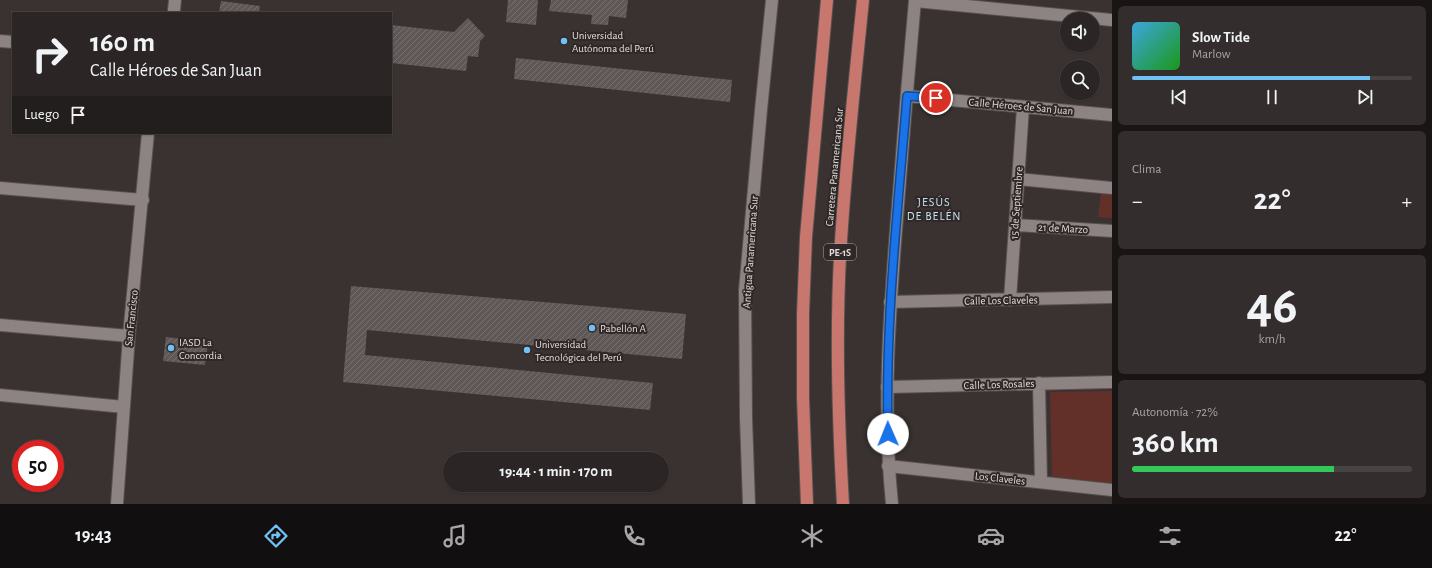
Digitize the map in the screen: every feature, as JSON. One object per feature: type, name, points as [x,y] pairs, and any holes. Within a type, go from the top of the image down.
[{"type":"highway","name":"Carretera Panamericana Sur","points":[[807,504],[803,398],[804,276],[806,237],[828,0]]},
{"type":"highway","name":"Carretera Panamericana Sur","points":[[843,504],[838,404],[838,316],[841,241],[863,0]]},
{"type":"street","name":"Antigua Panamericana Sur","points":[[749,504],[746,418],[745,290],[772,0]]},
{"type":"street","points":[[892,504],[888,466],[887,387],[890,302],[915,0],[1112,20]]},
{"type":"street","points":[[0,41],[12,42]]},
{"type":"street","name":"Calle Héroes de San Juan","points":[[907,96],[1112,115]]},
{"type":"street","name":"15 de Septiembre","points":[[1010,300],[1023,107]]},
{"type":"street","name":"San Francisco","points":[[117,504],[129,336],[143,200],[148,134]]},
{"type":"street","points":[[1018,179],[1112,188]]},
{"type":"street","points":[[0,188],[143,200]]},
{"type":"street","name":"21 de Marzo","points":[[1015,225],[1112,231]]},
{"type":"street","name":"Calle Los Claveles","points":[[890,302],[1010,300],[1112,296]]},
{"type":"street","points":[[0,325],[129,336]]},
{"type":"street","points":[[1039,382],[1040,482]]},
{"type":"street","name":"Calle Los Rosales","points":[[887,387],[1039,382],[1112,382]]},
{"type":"street","points":[[0,395],[124,407]]},
{"type":"street","name":"Los Claveles","points":[[888,466],[1112,490]]},
{"type":"shaded area","points":[[1101,193],[1112,195],[1112,218],[1098,217]]},
{"type":"shaded area","points":[[1112,391],[1112,483],[1052,478],[1050,392]]},
{"type":"building","points":[[508,0],[538,0],[536,25],[506,22]]},
{"type":"building","points":[[551,0],[628,0],[626,18],[609,16],[608,25],[591,24],[592,15],[549,11]]},
{"type":"building","points":[[221,1],[260,6],[259,12],[219,12]]},
{"type":"building","points":[[468,18],[485,36],[480,41],[478,57],[468,56],[466,71],[392,63],[392,25],[454,32]]},
{"type":"building","points":[[516,58],[732,80],[730,102],[514,79]]},
{"type":"building","name":"Universidad Tecnológica del Perú","points":[[351,286],[686,314],[682,359],[367,330],[365,355],[653,383],[650,410],[343,382]]},
{"type":"building","points":[[166,337],[208,342],[205,365],[163,361]]},
{"type":"place","name":"Universidad Autónoma del Perú","points":[[564,41]]},
{"type":"place","name":"Pabellón A","points":[[592,328]]},
{"type":"place","name":"IASD La Concordia","points":[[171,348]]},
{"type":"place","name":"Universidad Tecnológica del Perú","points":[[527,350]]},
{"type":"district","name":"JESÚS DE BELÉN","points":[[934,209]]},
{"type":"route","points":[[888,434],[887,387],[890,302],[907,96],[936,98]]}]
